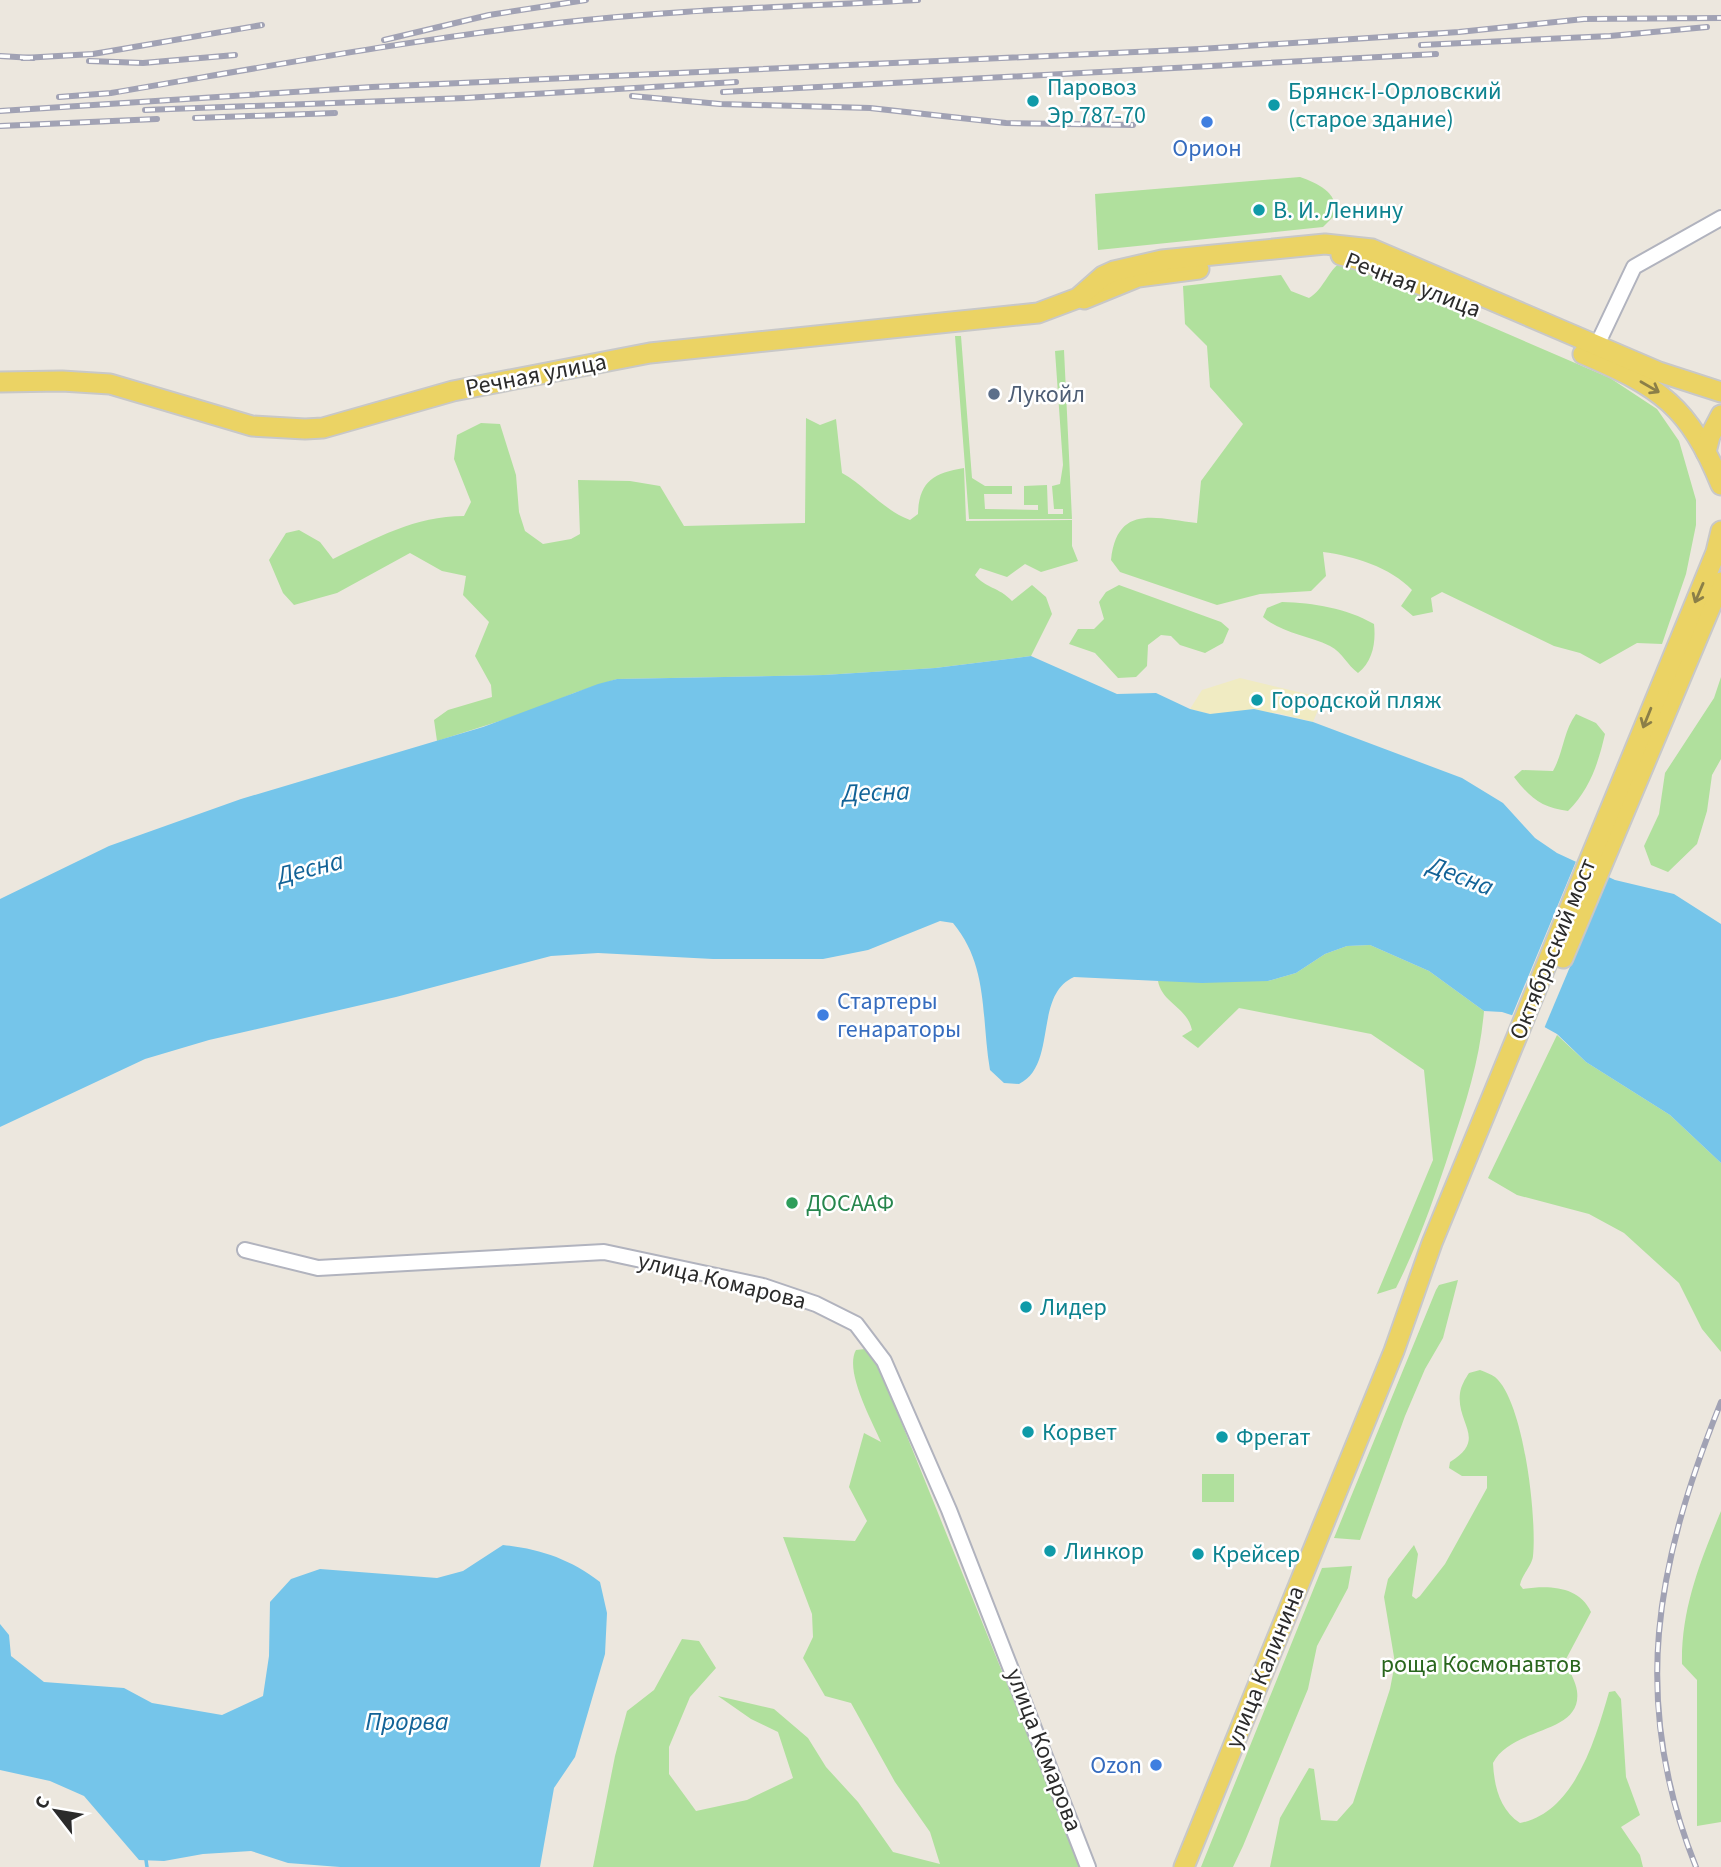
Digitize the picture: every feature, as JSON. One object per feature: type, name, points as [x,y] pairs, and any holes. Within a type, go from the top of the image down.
[{"type":"main road","name":"Речная улица","points":[[0,382],[110,384],[264,429],[323,428],[453,391],[650,353],[1038,313],[1078,298],[1103,276],[1126,267],[1284,246],[1349,244],[1372,249],[1627,358],[1693,385],[1721,392]]},
{"type":"main road","name":"Речная улица","points":[[1078,298],[1089,299],[1138,277],[1278,259],[1354,257],[1571,349],[1653,387],[1686,418],[1721,484]]},
{"type":"main road","points":[[1693,385],[1702,379],[1721,377]]},
{"type":"main road","points":[[1706,452],[1710,436],[1721,415]]},
{"type":"main road","points":[[1680,658],[1721,531]]},
{"type":"main road","points":[[1680,658],[1721,582]]},
{"type":"main road","name":"Октябрьский мост","points":[[1437,1246],[1680,658]]},
{"type":"main road","name":"улица Калинина","points":[[1184,1867],[1437,1246]]},
{"type":"street","points":[[1597,345],[1634,267],[1721,218]]},
{"type":"street","name":"улица Комарова","points":[[245,1250],[318,1268],[604,1252],[763,1286],[816,1304],[856,1324],[884,1361],[949,1510],[1088,1867]]},
{"type":"green space","points":[[1300,177],[1326,190],[1336,206],[1336,214],[1323,227],[1098,250],[1095,194]]},
{"type":"green space","points":[[1341,262],[1610,378],[1657,409],[1679,441],[1696,500],[1696,525],[1686,574],[1662,644],[1637,643],[1600,664],[1580,653],[1554,646],[1442,592],[1431,598],[1433,612],[1413,616],[1401,606],[1412,590],[1403,582],[1371,564],[1323,552],[1326,576],[1311,591],[1260,594],[1217,605],[1120,572],[1111,560],[1121,530],[1130,522],[1153,518],[1197,523],[1201,481],[1243,424],[1210,387],[1207,346],[1185,324],[1183,286],[1281,275],[1291,291],[1309,298]]},
{"type":"green space","points":[[955,336],[961,336],[972,478],[985,486],[1012,486],[1012,494],[984,494],[985,509],[1038,510],[1038,505],[1024,505],[1024,486],[1047,485],[1048,514],[1063,514],[1063,509],[1054,509],[1052,486],[1060,484],[1063,465],[1055,351],[1064,350],[1072,519],[969,519]]},
{"type":"green space","points":[[806,418],[820,425],[836,419],[842,473],[900,516],[910,520],[918,514],[921,494],[930,481],[936,476],[964,468],[966,521],[1072,520],[1072,546],[1078,561],[1041,572],[1025,564],[1007,577],[980,568],[975,575],[1012,601],[1032,585],[1046,597],[1052,614],[1031,656],[935,668],[824,675],[617,679],[534,710],[437,741],[434,720],[448,710],[492,697],[491,685],[475,656],[489,622],[463,595],[466,576],[442,571],[410,553],[337,593],[294,605],[283,593],[269,560],[286,533],[299,530],[320,542],[333,559],[412,524],[464,516],[471,502],[454,459],[457,435],[481,423],[500,424],[516,475],[519,512],[525,531],[543,544],[571,539],[580,534],[578,480],[630,481],[660,486],[684,526],[805,523]]},
{"type":"green space","points":[[1119,585],[1221,622],[1229,629],[1223,643],[1205,653],[1180,645],[1171,636],[1161,635],[1148,645],[1147,666],[1136,677],[1118,678],[1095,653],[1069,644],[1078,629],[1094,629],[1104,619],[1099,602],[1106,592]]},
{"type":"green space","points":[[1282,602],[1330,607],[1374,624],[1372,651],[1367,663],[1358,673],[1330,646],[1286,630],[1263,617],[1267,608]]},
{"type":"green space","points":[[1721,677],[1721,759],[1712,775],[1707,811],[1697,844],[1668,872],[1651,865],[1644,846],[1659,814],[1665,773],[1714,698]]},
{"type":"green space","points":[[1576,714],[1596,723],[1605,734],[1592,776],[1568,811],[1537,801],[1514,777],[1522,770],[1553,771],[1568,728]]},
{"type":"green space","points":[[1370,945],[1429,971],[1484,1011],[1476,1064],[1467,1097],[1426,1219],[1396,1288],[1377,1294],[1433,1160],[1424,1070],[1371,1034],[1239,1008],[1198,1048],[1182,1036],[1192,1030],[1189,1022],[1164,995],[1158,981],[1268,981],[1296,973],[1325,954],[1347,946]]},
{"type":"green space","points":[[1557,1035],[1586,1062],[1670,1115],[1721,1163],[1721,1352],[1702,1329],[1679,1283],[1624,1233],[1589,1214],[1517,1195],[1488,1178]]},
{"type":"green space","points":[[1458,1280],[1443,1338],[1425,1369],[1405,1416],[1360,1540],[1334,1538],[1436,1290],[1439,1285]]},
{"type":"green space","points":[[865,1349],[875,1357],[1081,1867],[593,1867],[615,1756],[627,1711],[654,1690],[682,1639],[699,1641],[716,1668],[690,1697],[669,1747],[669,1774],[696,1811],[747,1800],[793,1778],[778,1732],[751,1719],[718,1696],[774,1709],[808,1738],[826,1767],[858,1802],[893,1852],[940,1864],[930,1832],[895,1782],[851,1703],[825,1696],[803,1658],[813,1637],[812,1614],[783,1537],[855,1541],[867,1521],[849,1487],[864,1433],[881,1442],[856,1383],[853,1359],[856,1350]]},
{"type":"green space","name":"роща Космонавтов","points":[[1480,1370],[1495,1377],[1505,1390],[1521,1434],[1530,1489],[1534,1539],[1531,1563],[1520,1585],[1523,1589],[1543,1587],[1571,1592],[1586,1603],[1591,1612],[1565,1661],[1577,1691],[1576,1705],[1569,1716],[1558,1723],[1515,1742],[1502,1751],[1493,1763],[1497,1789],[1507,1811],[1520,1823],[1539,1816],[1555,1805],[1580,1771],[1590,1751],[1609,1692],[1615,1691],[1621,1699],[1626,1777],[1640,1815],[1621,1827],[1640,1855],[1643,1867],[1270,1867],[1280,1818],[1309,1768],[1314,1769],[1321,1820],[1337,1821],[1353,1803],[1390,1689],[1395,1663],[1384,1597],[1388,1579],[1414,1545],[1418,1554],[1412,1596],[1416,1599],[1420,1596],[1445,1564],[1487,1488],[1487,1476],[1462,1476],[1449,1468],[1450,1462],[1467,1446],[1469,1438],[1460,1404],[1461,1388],[1469,1373]]},
{"type":"green space","points":[[1202,1474],[1234,1474],[1234,1502],[1202,1502]]},
{"type":"green space","points":[[1721,1511],[1721,1822],[1697,1826],[1697,1680],[1682,1664],[1683,1644],[1693,1586]]},
{"type":"green space","name":"роща Космонавтов","points":[[1352,1566],[1348,1588],[1317,1646],[1308,1689],[1233,1867],[1201,1867],[1322,1568]]},
{"type":"sand","name":"Городской пляж","points":[[1240,678],[1315,696],[1320,705],[1313,722],[1278,713],[1210,714],[1190,709],[1202,690]]},
{"type":"water","name":"Десна","points":[[1031,656],[1117,694],[1156,693],[1190,709],[1210,714],[1254,709],[1313,722],[1462,778],[1503,803],[1535,838],[1557,853],[1615,880],[1674,894],[1721,924],[1721,1163],[1670,1115],[1586,1062],[1557,1034],[1539,1024],[1502,1012],[1484,1011],[1429,971],[1370,945],[1347,946],[1325,954],[1296,973],[1268,981],[1202,983],[1074,977],[1061,986],[1054,999],[1043,1047],[1031,1075],[1019,1084],[1004,1083],[990,1070],[982,993],[973,957],[953,923],[940,921],[868,950],[823,959],[713,959],[598,953],[551,956],[396,997],[209,1040],[145,1059],[0,1127],[0,899],[109,846],[241,799],[483,727],[617,679],[824,675],[935,668]]},
{"type":"water","name":"Прорва","points":[[503,1545],[554,1556],[589,1574],[600,1582],[607,1613],[605,1654],[575,1757],[554,1788],[540,1867],[340,1867],[288,1863],[251,1851],[203,1854],[164,1861],[139,1860],[84,1796],[50,1781],[0,1770],[0,1624],[9,1635],[11,1656],[44,1682],[124,1688],[152,1703],[222,1715],[263,1696],[269,1656],[270,1602],[291,1579],[320,1569],[437,1578],[463,1571]]},
{"type":"pier","points":[[1577,859],[1609,874],[1543,1031],[1511,1018]]},
{"type":"waterway","points":[[146,1860],[147,1867]]},
{"type":"railway","points":[[384,40],[489,15],[586,0]]},
{"type":"railway","points":[[59,97],[111,93],[389,46],[557,23],[692,11],[918,0]]},
{"type":"railway","points":[[0,111],[372,87],[1200,49],[1459,32],[1584,19],[1721,18]]},
{"type":"railway","points":[[23,58],[93,54],[262,25]]},
{"type":"railway","points":[[1421,45],[1610,36],[1707,27]]},
{"type":"railway","points":[[723,92],[1436,54]]},
{"type":"railway","points":[[89,61],[143,63],[235,55]]},
{"type":"railway","points":[[0,56],[33,58]]},
{"type":"railway","points":[[145,110],[465,98],[736,82]]},
{"type":"railway","points":[[632,96],[720,104],[870,108],[1006,123],[1133,125]]},
{"type":"railway","points":[[195,118],[335,113]]},
{"type":"railway","points":[[0,126],[157,119]]},
{"type":"railway","points":[[1696,1867],[1675,1806],[1662,1747],[1657,1689],[1659,1633],[1667,1576],[1680,1520],[1721,1402]]},
{"type":"place","name":"Паровоз Эр 787-70","points":[[1033,101]]},
{"type":"place","name":"Брянск-I-Орловский (старое здание)","points":[[1274,105]]},
{"type":"place","name":"Орион","points":[[1207,122]]},
{"type":"place","name":"В. И. Ленину","points":[[1259,210]]},
{"type":"place","name":"Лукойл","points":[[994,394]]},
{"type":"place","name":"Городской пляж","points":[[1257,700]]},
{"type":"place","name":"Стартеры генараторы","points":[[823,1015]]},
{"type":"place","name":"ДОСААФ","points":[[792,1203]]},
{"type":"place","name":"Лидер","points":[[1026,1307]]},
{"type":"place","name":"Корвет","points":[[1028,1432]]},
{"type":"place","name":"Фрегат","points":[[1222,1437]]},
{"type":"place","name":"Линкор","points":[[1050,1551]]},
{"type":"place","name":"Крейсер","points":[[1198,1554]]},
{"type":"place","name":"Ozon","points":[[1156,1765]]}]
